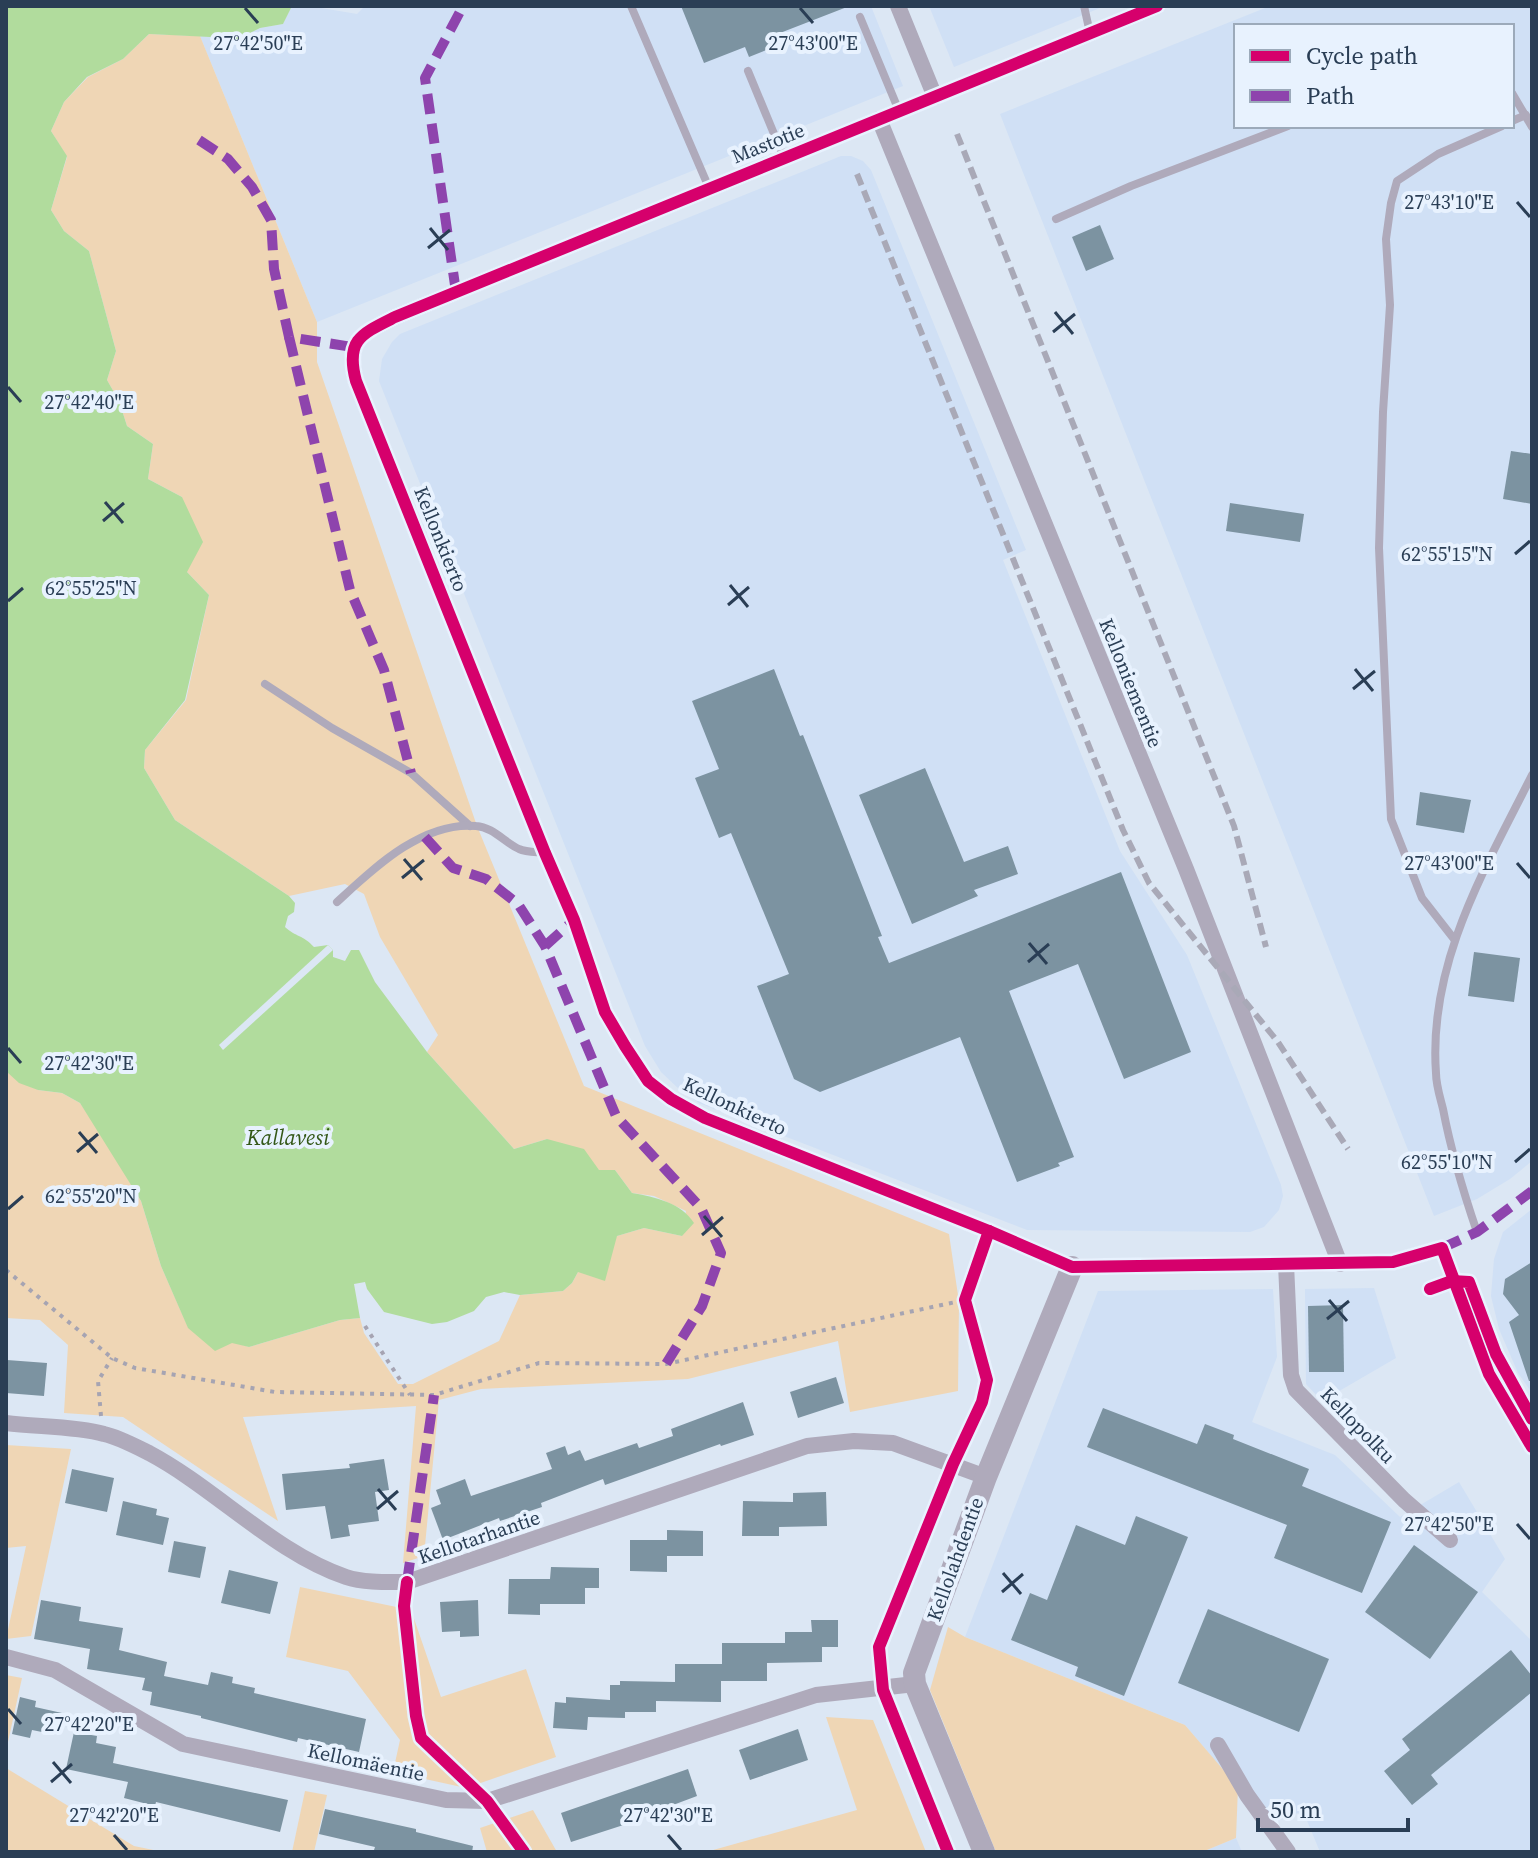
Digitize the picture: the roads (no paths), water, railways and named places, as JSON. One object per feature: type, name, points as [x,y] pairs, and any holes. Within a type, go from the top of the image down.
[{"type":"street","points":[[898,6],[935,97]]},
{"type":"street","name":"Mastotie","points":[[395,317],[1157,6]]},
{"type":"street","name":"Kelloniementie","points":[[879,119],[1186,869],[1340,1264]]},
{"type":"street","name":"Kellonkierto","points":[[395,317],[361,336],[352,347],[356,381],[574,920],[605,1012],[648,1081],[671,1099],[719,1124],[1072,1267],[1393,1262],[1442,1248],[1489,1374],[1532,1447]]},
{"type":"street","name":"Kellopolku","points":[[1286,1264],[1291,1375],[1296,1390],[1404,1500],[1450,1540]]},
{"type":"street","name":"Kellolahdentie","points":[[915,1684],[916,1663],[986,1477],[1072,1267]]},
{"type":"street","name":"Kellotarhantie","points":[[6,1423],[103,1433],[171,1466],[273,1538],[326,1568],[348,1578],[379,1582],[407,1582],[807,1446],[854,1441],[893,1443],[986,1477]]},
{"type":"street","name":"Kellomäentie","points":[[6,1657],[55,1670],[183,1744],[446,1800],[487,1801],[816,1695],[915,1684]]},
{"type":"street","points":[[915,1684],[984,1852]]},
{"type":"street","points":[[1218,1745],[1247,1795],[1288,1852]]},
{"type":"lane","points":[[631,6],[709,188]]},
{"type":"lane","points":[[1084,6],[1090,33]]},
{"type":"lane","points":[[860,17],[899,111]]},
{"type":"lane","points":[[748,71],[784,158]]},
{"type":"lane","points":[[1514,96],[1532,127]]},
{"type":"lane","points":[[1514,120],[1526,115]]},
{"type":"lane","points":[[1056,219],[1131,186],[1283,128]]},
{"type":"lane","points":[[1454,939],[1422,898],[1391,819],[1379,548],[1390,305],[1386,239],[1397,181],[1438,154],[1497,128]]},
{"type":"lane","points":[[265,684],[332,728],[411,773],[470,826]]},
{"type":"lane","points":[[1477,1232],[1451,1151],[1436,1074],[1437,1006],[1454,939],[1467,904],[1532,775]]},
{"type":"lane","points":[[337,902],[398,850],[451,827],[477,826],[494,832],[520,849],[545,853]]},
{"type":"water","name":"Kallavesi","points":[[6,6],[292,6],[283,24],[260,28],[228,44],[210,37],[149,34],[123,59],[87,77],[64,102],[51,131],[67,156],[51,210],[64,231],[89,251],[116,351],[107,380],[119,401],[127,426],[153,444],[148,479],[182,497],[203,542],[187,572],[209,595],[185,700],[145,750],[144,768],[175,820],[289,896],[295,903],[294,912],[288,916],[285,927],[314,947],[328,945],[333,950],[333,957],[345,961],[351,950],[359,950],[375,982],[427,1052],[514,1149],[547,1139],[584,1149],[599,1170],[615,1170],[632,1193],[675,1206],[694,1223],[682,1236],[644,1228],[617,1236],[605,1281],[578,1272],[563,1291],[520,1295],[504,1292],[486,1297],[474,1311],[447,1322],[432,1324],[384,1312],[365,1282],[354,1284],[360,1318],[340,1320],[249,1347],[232,1343],[215,1351],[188,1328],[161,1266],[141,1201],[80,1103],[62,1093],[38,1090],[19,1083],[7,1072]]},
{"type":"railway","points":[[957,134],[1234,826],[1266,947]]},
{"type":"railway","points":[[857,174],[1123,830],[1149,883],[1278,1042],[1348,1149]]}]
